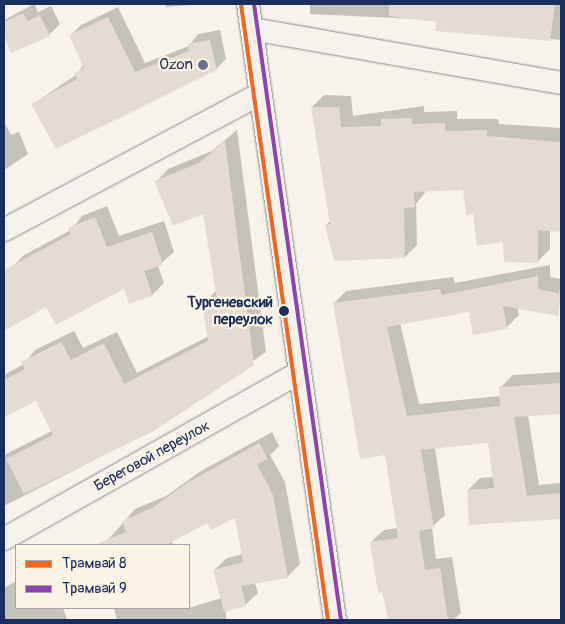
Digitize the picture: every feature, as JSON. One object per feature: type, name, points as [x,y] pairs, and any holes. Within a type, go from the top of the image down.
[{"type":"street","points":[[248,4],[335,620]]},
{"type":"street","points":[[252,29],[561,83]]},
{"type":"street","points":[[4,230],[260,94]]},
{"type":"street","name":"Береговой переулок","points":[[4,539],[299,373]]},
{"type":"building","points":[[389,4],[555,4],[550,41],[435,31],[436,22],[389,16]]},
{"type":"building","points":[[23,13],[28,21],[40,15],[50,36],[11,53],[4,37],[4,22]]},
{"type":"building","points":[[108,17],[135,72],[189,51],[187,44],[210,40],[217,70],[56,149],[31,104],[77,79],[74,73],[84,68],[69,35]]},
{"type":"building","points":[[311,107],[339,107],[341,127],[381,126],[381,119],[412,118],[412,124],[445,123],[445,131],[487,130],[487,136],[561,142],[561,232],[538,230],[538,263],[504,262],[503,242],[477,246],[473,214],[466,215],[463,190],[414,192],[415,207],[404,208],[405,258],[334,261],[325,225],[330,224]]},
{"type":"building","points":[[225,141],[254,365],[152,432],[24,494],[6,459],[53,435],[36,401],[4,417],[4,380],[25,369],[21,362],[61,342],[71,360],[104,343],[124,384],[208,341],[202,303],[217,300],[203,214],[173,226],[154,181],[199,163]]},
{"type":"building","points":[[95,217],[107,247],[152,232],[163,265],[144,271],[153,296],[129,304],[124,289],[56,325],[46,307],[4,331],[4,270],[71,234],[68,228]]},
{"type":"building","points":[[538,276],[538,289],[561,294],[558,316],[503,306],[507,329],[473,335],[469,312],[387,327],[407,416],[500,406],[499,387],[561,383],[561,414],[514,417],[527,496],[561,493],[561,519],[469,525],[467,490],[494,488],[488,443],[421,450],[434,528],[419,531],[425,570],[440,568],[448,620],[388,620],[383,592],[378,593],[370,542],[398,538],[385,455],[360,459],[333,303],[440,289],[442,295]]},
{"type":"building","points":[[259,443],[268,459],[257,464],[273,495],[288,578],[241,586],[246,606],[224,612],[213,570],[243,562],[235,518],[211,530],[207,523],[168,544],[96,544],[126,532],[122,521],[152,508],[187,483]]},
{"type":"tram line","name":"8","points":[[241,4],[328,620]]},
{"type":"tram line","name":"9","points":[[254,4],[341,620]]},
{"type":"place","name":"Ozon","points":[[203,65]]},
{"type":"place","name":"Тургеневский переулок","points":[[284,311]]}]
